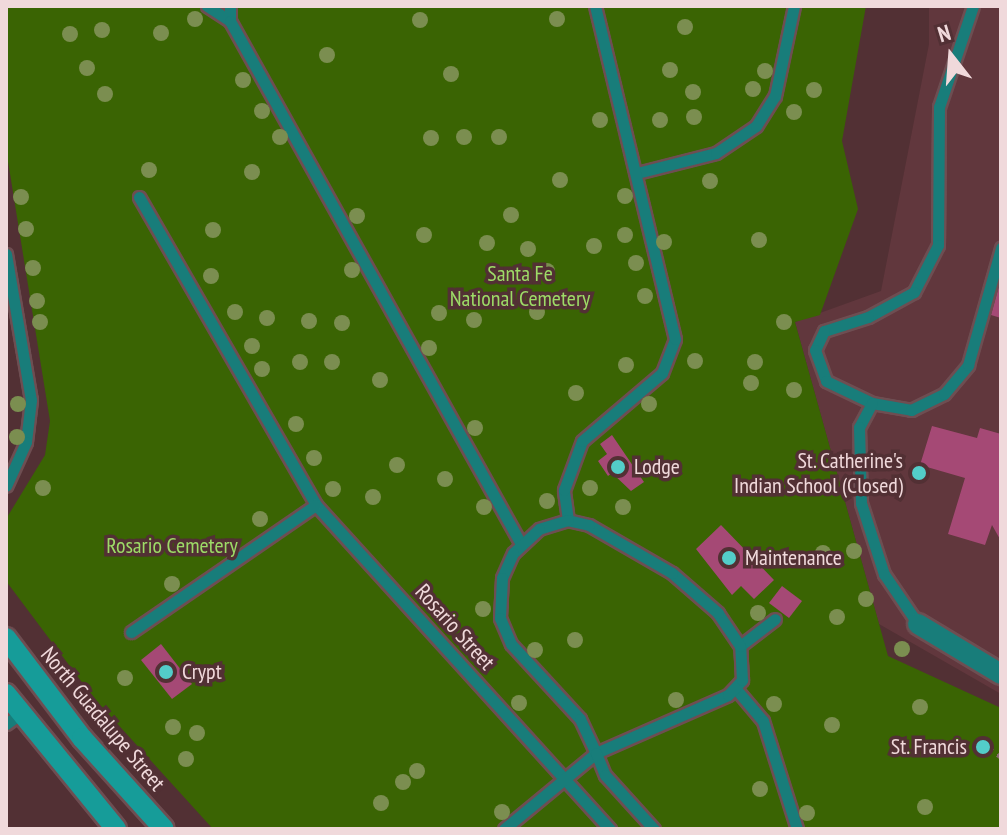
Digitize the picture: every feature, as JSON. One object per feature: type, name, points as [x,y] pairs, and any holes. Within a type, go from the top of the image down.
[{"type":"main road","name":"North Guadalupe Street","points":[[6,638],[82,738],[164,829]]},
{"type":"main road","points":[[6,694],[13,718],[116,829]]},
{"type":"street","points":[[918,624],[1001,674]]},
{"type":"lane","points":[[207,6],[230,21],[521,544]]},
{"type":"lane","points":[[230,6],[230,21]]},
{"type":"lane","points":[[568,520],[564,490],[582,441],[600,421],[653,381],[673,352],[673,315],[595,6]]},
{"type":"lane","points":[[637,173],[716,153],[756,126],[780,79],[794,6]]},
{"type":"lane","points":[[973,6],[939,107],[938,245],[914,292],[868,317],[824,331],[815,350],[826,381],[872,403],[911,410],[944,394],[968,365],[1001,248]]},
{"type":"lane","name":"Rosario Street","points":[[139,197],[316,505],[610,829]]},
{"type":"lane","points":[[6,254],[31,400],[26,442],[6,486]]},
{"type":"lane","points":[[872,403],[859,427],[861,503],[884,574],[918,624]]},
{"type":"lane","points":[[131,632],[316,505]]},
{"type":"lane","points":[[504,829],[596,753],[736,689],[744,668],[740,646],[718,613],[684,582],[589,525],[568,520],[548,525],[521,544],[502,578],[499,603],[503,630],[572,707],[596,753],[605,775],[654,829]]},
{"type":"lane","points":[[740,646],[775,619]]},
{"type":"lane","points":[[736,689],[763,721],[797,829]]},
{"type":"path","points":[[988,747],[1001,758]]},
{"type":"shaded area","name":"St. Catherine's Indian School (Closed)","points":[[929,6],[1001,6],[1001,694],[879,624],[795,322],[881,291],[929,44]]},
{"type":"green space","name":"Santa Fe National Cemetery","points":[[6,6],[866,6],[842,141],[858,209],[820,315],[795,322],[888,656],[1001,708],[1001,829],[213,829],[93,697],[6,581],[6,519],[45,455],[50,421],[6,149]]},
{"type":"building","points":[[1001,282],[1001,318],[991,315]]},
{"type":"building","points":[[932,426],[977,438],[980,428],[1001,434],[1001,541],[992,525],[985,545],[948,534],[965,478],[920,465]]},
{"type":"building","name":"Lodge","points":[[612,435],[644,482],[631,491],[612,473],[608,476],[598,461],[607,454],[600,444]]},
{"type":"building","name":"Maintenance","points":[[721,525],[774,580],[754,599],[741,586],[732,595],[696,549]]},
{"type":"building","points":[[782,586],[802,601],[789,618],[769,603]]},
{"type":"building","name":"Crypt","points":[[161,644],[192,684],[172,699],[141,660]]},
{"type":"place","name":"Lodge","points":[[618,467]]},
{"type":"place","name":"St. Catherine's Indian School (Closed)","points":[[919,473]]},
{"type":"place","name":"Maintenance","points":[[729,558]]},
{"type":"place","name":"Crypt","points":[[166,672]]},
{"type":"place","name":"St. Francis","points":[[983,747]]},
{"type":"park label","name":"Rosario Cemetery","points":[[172,546]]}]
